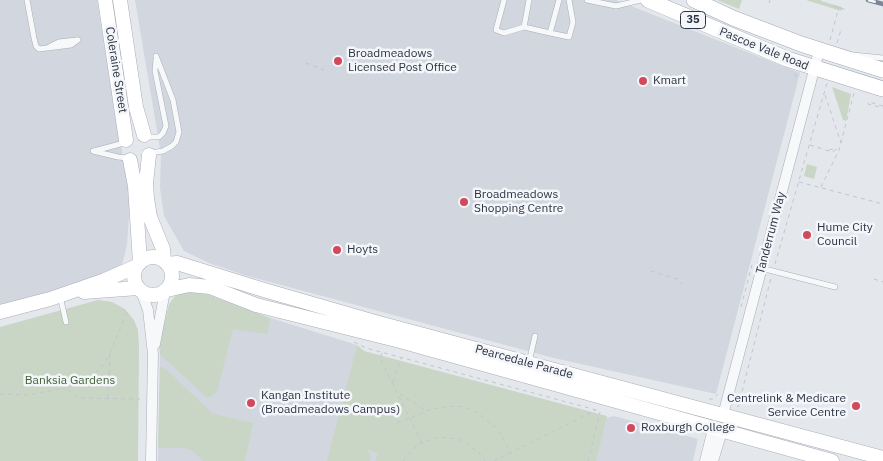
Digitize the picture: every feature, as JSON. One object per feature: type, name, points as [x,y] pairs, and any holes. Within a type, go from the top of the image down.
[{"type":"main road","name":"Pascoe Vale Road","points":[[648,0],[788,59],[883,89]]},
{"type":"main road","name":"Pascoe Vale Road","points":[[694,0],[745,23],[837,48],[883,70]]},
{"type":"street","name":"Coleraine Street","points":[[105,0],[125,141]]},
{"type":"street","name":"Coleraine Street","points":[[120,0],[136,107],[145,136]]},
{"type":"street","name":"Tanderrum Way","points":[[705,461],[718,430],[729,417],[762,268],[814,68],[824,46]]},
{"type":"street","points":[[151,461],[153,354],[148,310],[134,277],[138,264],[135,186],[129,159],[124,151],[125,141],[128,136],[136,133],[145,136],[151,146],[146,183],[150,217],[163,249],[166,262],[172,273],[172,278],[166,290],[153,354]]},
{"type":"street","points":[[129,159],[143,160],[149,154]]},
{"type":"street","points":[[57,297],[104,280],[151,257],[166,262]]},
{"type":"street","name":"Pearcedale Parade","points":[[166,262],[177,263],[527,370],[604,397],[832,461]]},
{"type":"street","name":"Pearcedale Parade","points":[[166,290],[189,285],[210,287],[256,305],[400,341],[703,410],[882,458]]},
{"type":"street","points":[[0,312],[83,292],[139,289],[153,295],[160,294],[166,290]]},
{"type":"street","name":"Tanderrum Way","points":[[713,461],[718,430]]},
{"type":"lane","points":[[27,0],[36,46],[39,49],[71,45],[78,40]]},
{"type":"lane","points":[[504,0],[496,30],[504,33],[524,27],[569,37],[573,22],[569,0]]},
{"type":"lane","points":[[524,27],[530,0]]},
{"type":"lane","points":[[550,33],[559,0]]},
{"type":"lane","points":[[587,0],[616,6],[641,0]]},
{"type":"lane","points":[[738,39],[745,23]]},
{"type":"lane","points":[[837,48],[883,58]]},
{"type":"lane","points":[[145,136],[159,137],[166,126],[155,71],[156,56],[173,100],[179,132],[178,138],[173,145],[163,151],[149,154]]},
{"type":"lane","points":[[125,141],[93,151],[129,159]]},
{"type":"lane","points":[[762,268],[835,287]]},
{"type":"lane","points":[[57,297],[66,322]]},
{"type":"lane","points":[[527,370],[535,336]]},
{"type":"path","points":[[833,6],[847,10]]},
{"type":"path","points":[[824,46],[839,7]]},
{"type":"path","points":[[837,48],[841,30]]},
{"type":"path","points":[[306,63],[324,70]]},
{"type":"path","points":[[729,417],[830,73]]},
{"type":"path","points":[[821,187],[840,148],[854,92]]},
{"type":"path","points":[[824,93],[841,144]]},
{"type":"path","points":[[869,102],[883,107],[868,104],[869,102]]},
{"type":"path","points":[[808,145],[829,150],[840,148]]},
{"type":"path","points":[[799,181],[883,204]]},
{"type":"path","points":[[651,270],[677,279],[682,284]]},
{"type":"path","points":[[874,280],[883,282]]},
{"type":"path","points":[[0,394],[32,394],[66,388],[92,376],[105,363],[110,354],[128,310]]},
{"type":"path","points":[[354,342],[382,353],[600,412]]},
{"type":"path","points":[[382,353],[380,358],[422,443]]},
{"type":"path","points":[[108,398],[110,354]]},
{"type":"path","points":[[393,383],[401,358]]},
{"type":"path","points":[[66,388],[78,398],[140,399]]},
{"type":"path","points":[[398,394],[427,411]]},
{"type":"path","points":[[703,410],[706,400],[713,399],[718,394]]},
{"type":"path","points":[[588,461],[604,397]]},
{"type":"path","points":[[397,422],[437,408],[455,406],[476,412],[493,425],[500,433],[511,453]]},
{"type":"path","points":[[494,461],[596,410]]},
{"type":"path","points":[[403,461],[410,452],[422,443],[440,437],[458,439],[473,447],[485,461]]},
{"type":"shaded area","points":[[0,0],[97,0],[130,200],[127,245],[119,277],[0,318]]},
{"type":"shaded area","name":"Broadmeadows Shopping Centre","points":[[135,0],[616,0],[800,73],[716,394],[554,358],[244,275],[209,263],[184,251],[164,216],[160,188],[161,154]]},
{"type":"shaded area","name":"Kangan Institute (Broadmeadows Campus)","points":[[219,302],[357,345],[334,440],[377,453],[375,461],[158,461],[160,354],[166,326]]},
{"type":"shaded area","name":"Roxburgh College","points":[[614,416],[698,439],[693,461],[595,461],[605,418]]},
{"type":"green space","points":[[717,0],[742,0],[739,9]]},
{"type":"green space","points":[[806,0],[821,0],[842,7],[841,11]]},
{"type":"green space","points":[[832,87],[851,94],[846,121],[843,120]]},
{"type":"green space","points":[[807,164],[817,167],[814,179],[804,176]]},
{"type":"green space","points":[[188,291],[201,292],[270,318],[267,334],[233,329],[217,392],[210,397],[206,397],[160,354],[159,346],[169,304],[175,296]]},
{"type":"green space","name":"Banksia Gardens","points":[[98,300],[112,302],[125,309],[134,320],[138,330],[138,461],[0,461],[0,327]]},
{"type":"green space","points":[[357,345],[364,351],[607,416],[596,461],[375,461],[377,453],[367,450],[371,457],[370,461],[327,461]]},
{"type":"green space","points":[[160,366],[168,371],[213,414],[253,423],[245,461],[203,461],[193,451],[185,448],[158,448]]},
{"type":"railway","points":[[868,0],[883,4]]},
{"type":"place","name":"Broadmeadows Licensed Post Office","points":[[338,61]]},
{"type":"place","name":"Kmart","points":[[643,81]]},
{"type":"place","name":"Broadmeadows Shopping Centre","points":[[464,202]]},
{"type":"place","name":"Hume City Council","points":[[807,235]]},
{"type":"place","name":"Hoyts","points":[[337,250]]},
{"type":"place","name":"Kangan Institute (Broadmeadows Campus)","points":[[251,403]]},
{"type":"place","name":"Centrelink & Medicare Service Centre","points":[[856,406]]},
{"type":"place","name":"Roxburgh College","points":[[631,428]]}]
